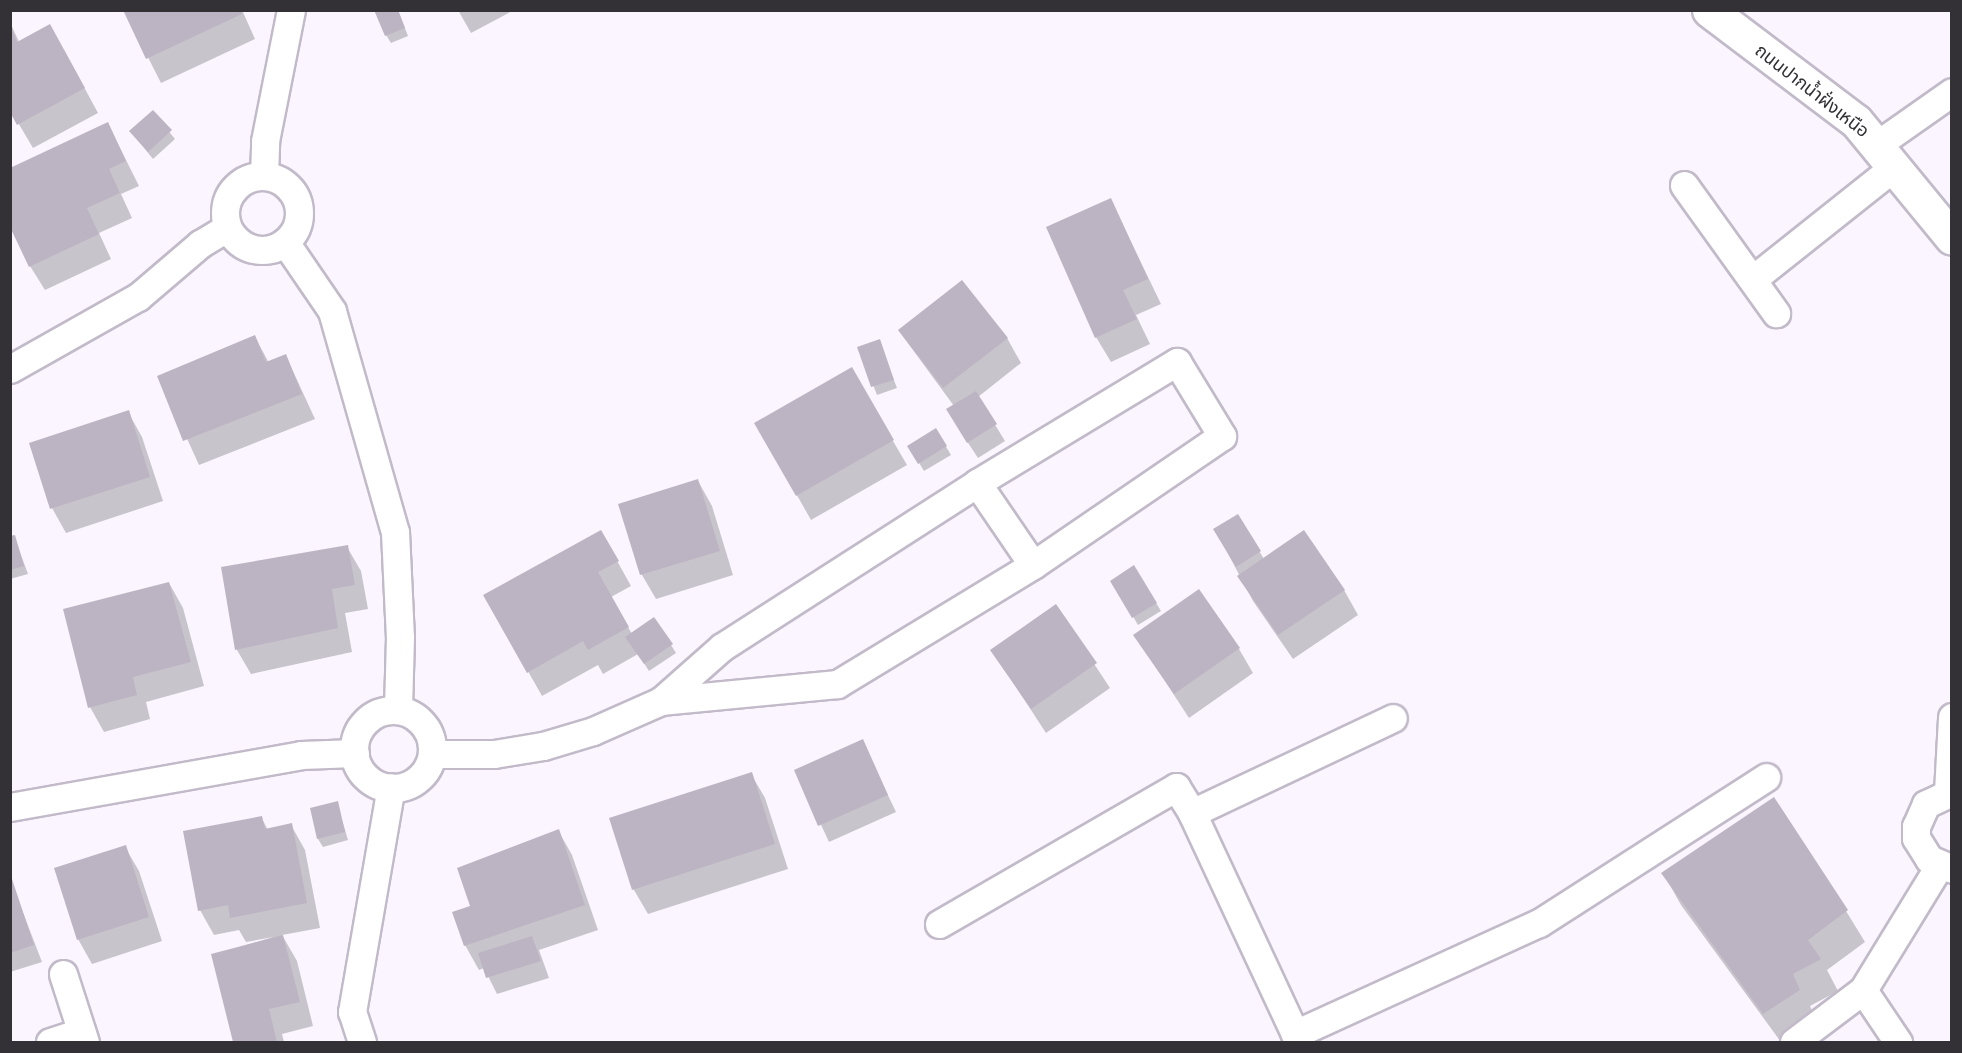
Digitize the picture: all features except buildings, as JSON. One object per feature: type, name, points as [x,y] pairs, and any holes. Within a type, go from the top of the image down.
[{"type":"street","points":[[264,176],[266,141],[291,10]]},
{"type":"street","name":"ถนนปากน้ำฝั่งเหนือ","points":[[1708,10],[1856,122],[1887,155],[1952,238]]},
{"type":"street","points":[[1753,279],[1952,92]]},
{"type":"street","points":[[264,176],[286,186],[298,206],[295,229],[285,242],[267,250],[255,250],[243,246],[227,228],[226,203],[231,192],[252,177],[264,176]]},
{"type":"street","points":[[1684,185],[1776,313]]},
{"type":"street","points":[[10,369],[138,297],[200,244],[227,228]]},
{"type":"street","points":[[285,242],[332,311],[395,532],[400,637],[398,710]]},
{"type":"street","points":[[432,754],[494,754],[543,746],[593,731],[661,701],[722,647],[977,483],[1177,362],[1222,436],[1033,565],[837,684],[661,701]]},
{"type":"street","points":[[977,483],[1033,565]]},
{"type":"street","points":[[398,710],[420,720],[432,741],[432,754],[421,776],[410,784],[391,787],[364,775],[355,753],[359,731],[366,722],[386,711],[398,710]]},
{"type":"street","points":[[1192,813],[1393,718]]},
{"type":"street","points":[[1794,1042],[1863,990],[1945,867],[1921,850],[1916,826],[1926,804],[1950,792],[1951,722]]},
{"type":"street","points":[[10,807],[301,755],[355,753]]},
{"type":"street","points":[[939,924],[1176,787],[1192,813],[1292,1040],[1539,923],[1766,777]]},
{"type":"street","points":[[362,1042],[352,1012],[391,787]]},
{"type":"street","points":[[50,1042],[83,1037],[63,974]]},
{"type":"street","points":[[1863,990],[1898,1042]]}]
